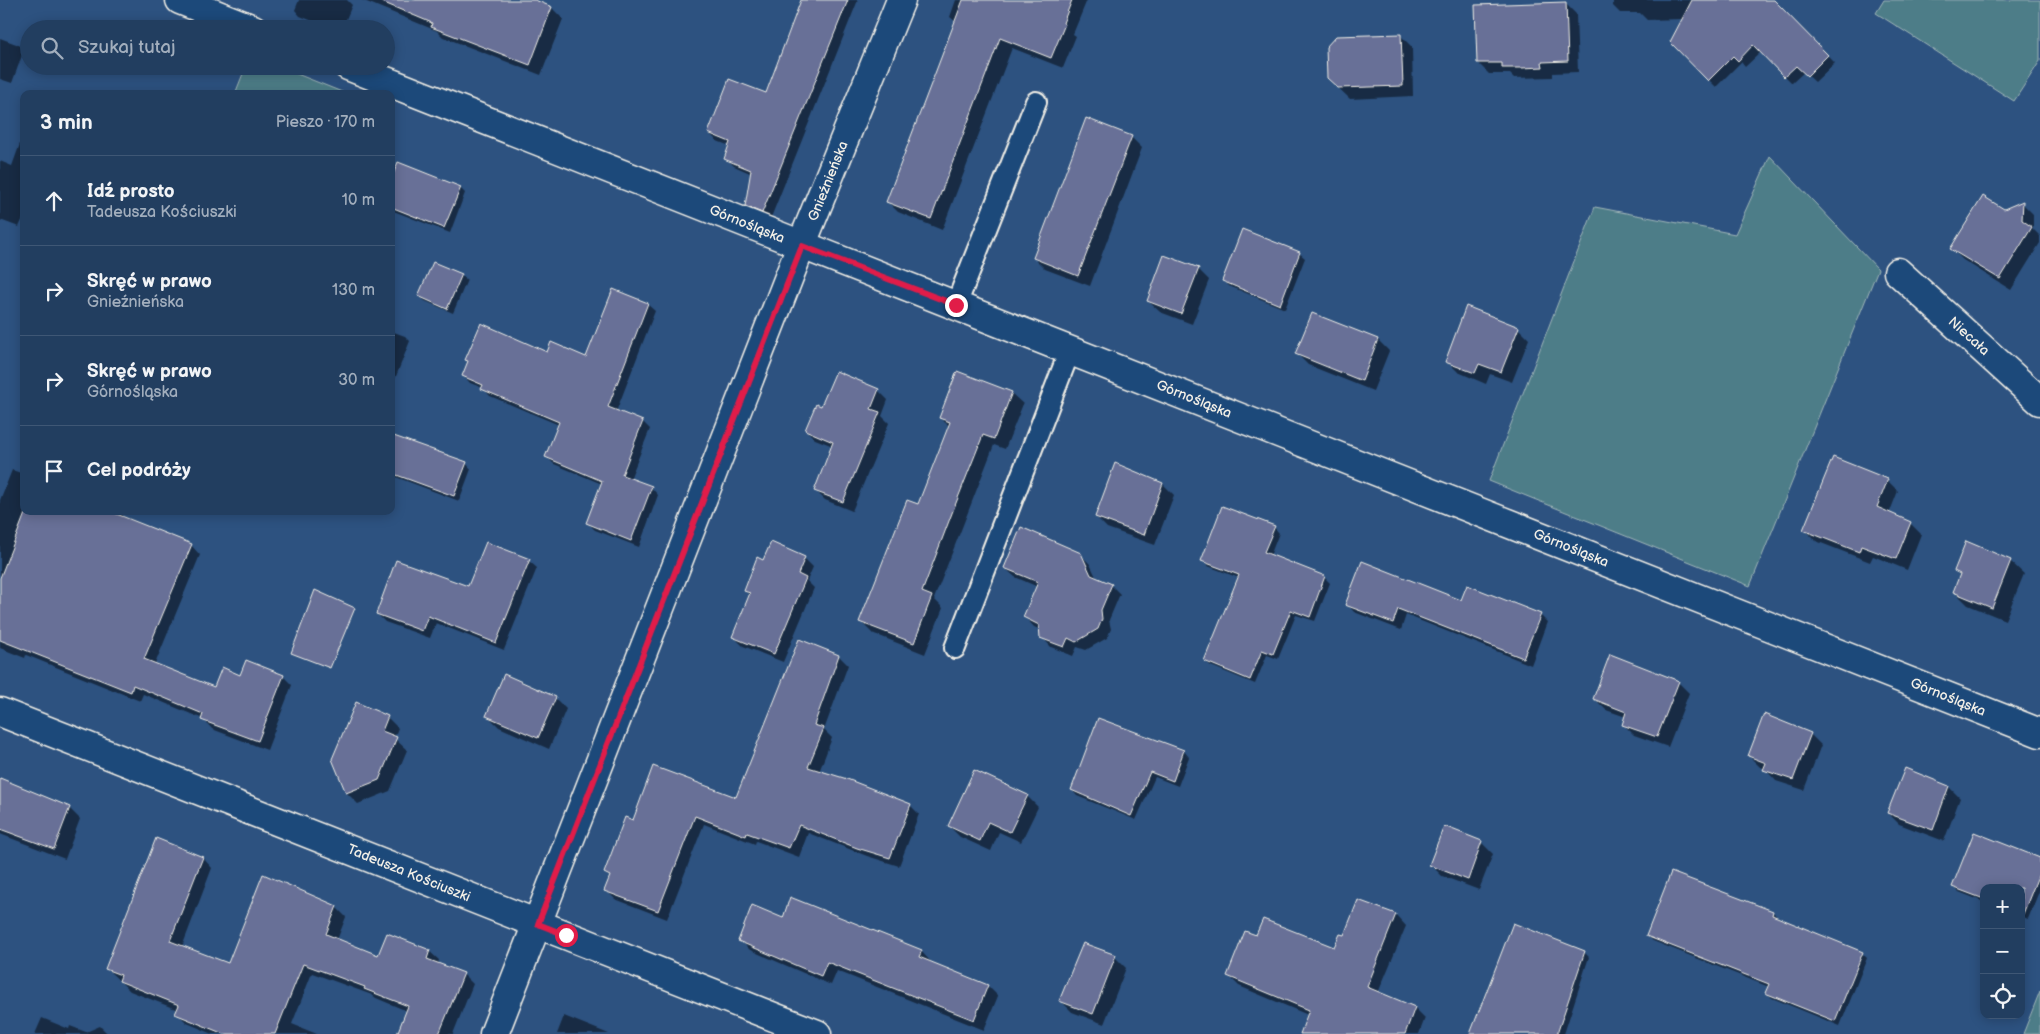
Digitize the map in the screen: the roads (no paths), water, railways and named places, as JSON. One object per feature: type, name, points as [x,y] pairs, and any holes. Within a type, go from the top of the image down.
[{"type":"street","points":[[180,0],[230,20]]},
{"type":"street","name":"Gnieźnieńska","points":[[494,1034],[802,246],[902,0]]},
{"type":"street","name":"Górnośląska","points":[[371,75],[2040,733]]},
{"type":"street","name":"Niecała","points":[[1898,272],[2040,401]]},
{"type":"street","name":"Tadeusza Kościuszki","points":[[0,712],[817,1034]]},
{"type":"lane","points":[[956,305],[1036,102]]},
{"type":"lane","points":[[955,648],[1070,350]]}]
